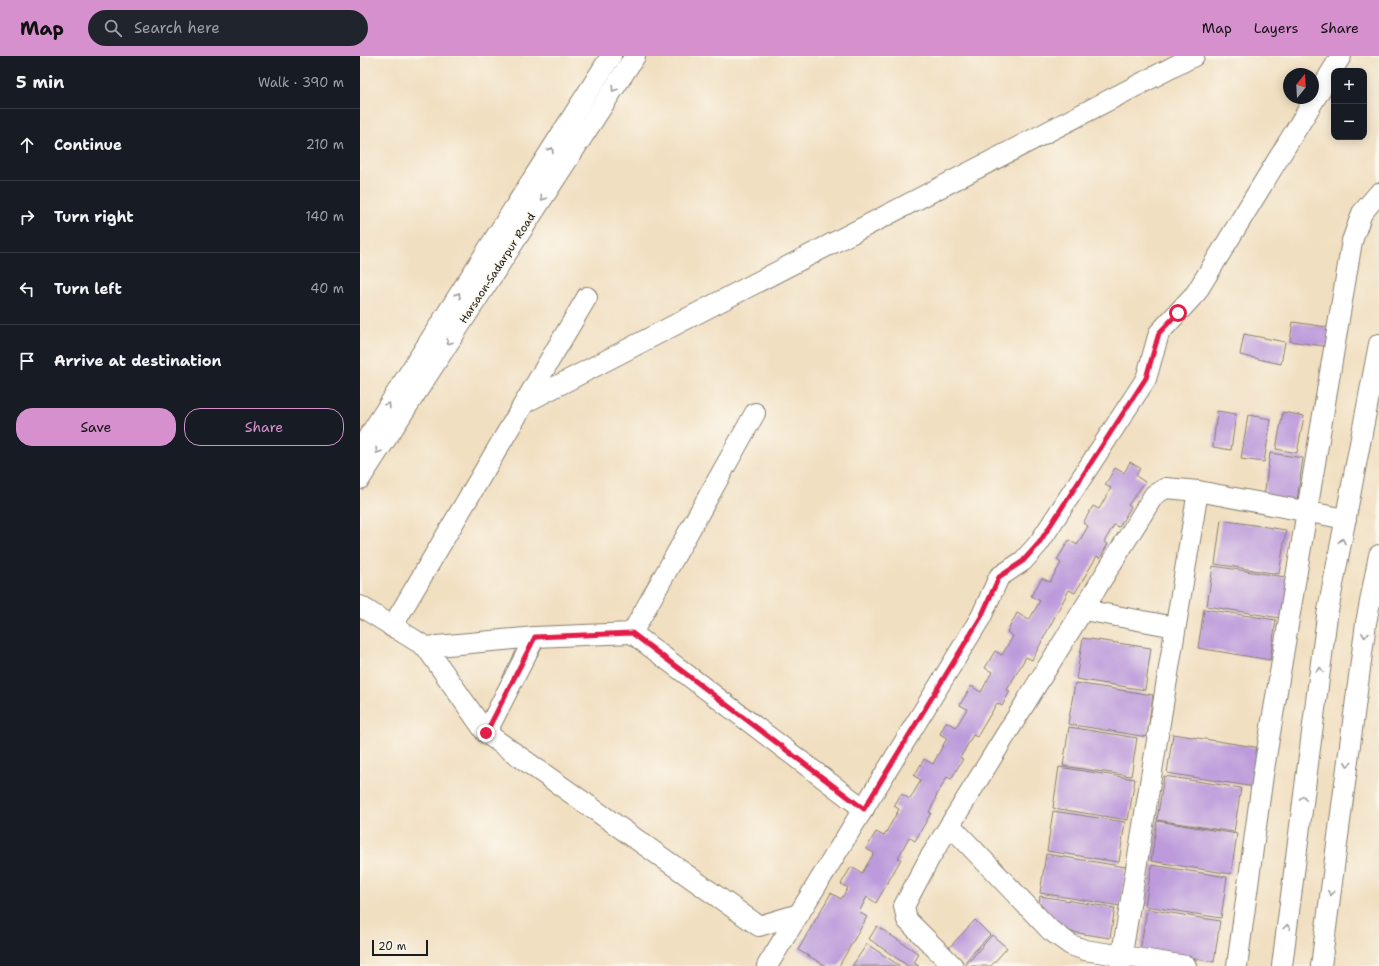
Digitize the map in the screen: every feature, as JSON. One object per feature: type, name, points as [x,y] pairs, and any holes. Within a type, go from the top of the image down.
[{"type":"street","name":"Harsaon-Sadarpur Road","points":[[360,450],[611,56]]},
{"type":"street","name":"Harsaon-Sadarpur Road","points":[[360,479],[635,56]]},
{"type":"street","points":[[526,402],[1194,56]]},
{"type":"street","points":[[767,966],[981,617],[999,577],[1023,561],[1039,543],[1146,378],[1159,333],[1196,293],[1341,56]]},
{"type":"street","points":[[1237,966],[1263,775],[1352,241],[1362,213],[1379,193]]},
{"type":"street","points":[[392,626],[587,297]]},
{"type":"street","points":[[1282,966],[1327,616],[1379,344]]},
{"type":"street","points":[[632,633],[755,413]]},
{"type":"street","points":[[953,966],[907,920],[904,906],[929,859],[1154,495],[1166,488],[1198,491],[1346,519]]},
{"type":"street","points":[[1120,961],[1198,491]]},
{"type":"street","points":[[1321,966],[1366,623],[1379,555]]},
{"type":"street","points":[[360,606],[426,647],[486,733],[759,926],[799,914]]},
{"type":"street","points":[[1084,610],[1175,626]]},
{"type":"street","points":[[426,647],[535,637],[632,633],[864,809]]},
{"type":"street","points":[[486,733],[535,637]]},
{"type":"street","points":[[950,825],[1050,930],[1071,945],[1120,961],[1186,966]]},
{"type":"building","points":[[1293,322],[1333,328],[1330,347],[1290,341]]},
{"type":"building","points":[[1244,334],[1285,342],[1281,364],[1240,355]]},
{"type":"building","points":[[1217,411],[1236,414],[1231,450],[1213,447]]},
{"type":"building","points":[[1283,412],[1304,416],[1297,453],[1276,449]]},
{"type":"building","points":[[1248,415],[1271,419],[1264,462],[1241,459]]},
{"type":"building","points":[[1270,453],[1303,458],[1297,501],[1264,496]]},
{"type":"building","points":[[1130,462],[1140,468],[1136,476],[1145,482],[1128,505],[1131,507],[1119,527],[1114,525],[1104,542],[1108,544],[1100,558],[1097,556],[1075,593],[1069,590],[1032,660],[1026,657],[1007,690],[1010,691],[1002,706],[997,703],[977,737],[973,735],[960,758],[963,759],[951,779],[947,777],[935,798],[936,799],[929,812],[931,813],[915,841],[909,837],[898,858],[901,859],[876,903],[867,897],[859,912],[867,917],[839,966],[826,966],[798,950],[831,893],[841,899],[848,888],[841,884],[851,867],[862,873],[874,853],[866,849],[876,832],[884,836],[899,809],[894,806],[901,794],[910,799],[921,780],[914,776],[924,759],[933,764],[947,738],[940,734],[946,722],[956,727],[967,709],[960,705],[971,686],[981,692],[992,672],[985,668],[995,651],[1002,655],[1013,636],[1007,632],[1017,613],[1029,620],[1040,601],[1031,596],[1042,578],[1050,582],[1061,563],[1057,560],[1069,540],[1077,545],[1088,526],[1083,523],[1093,506],[1099,509],[1111,488],[1105,485],[1115,468],[1124,473]]},
{"type":"building","points":[[1221,520],[1286,530],[1279,574],[1215,564]]},
{"type":"building","points":[[1213,566],[1292,578],[1286,619],[1207,606]]},
{"type":"building","points":[[1204,609],[1276,620],[1270,660],[1198,648]]},
{"type":"building","points":[[1083,638],[1151,648],[1145,690],[1076,679]]},
{"type":"building","points":[[1075,683],[1153,695],[1147,737],[1068,724]]},
{"type":"building","points":[[1069,727],[1137,738],[1131,776],[1063,766]]},
{"type":"building","points":[[1173,734],[1261,748],[1255,787],[1167,773]]},
{"type":"building","points":[[1059,767],[1135,779],[1128,820],[1053,808]]},
{"type":"building","points":[[1164,776],[1241,788],[1234,832],[1157,820]]},
{"type":"building","points":[[1053,811],[1125,822],[1119,862],[1047,851]]},
{"type":"building","points":[[1157,821],[1237,834],[1231,874],[1151,861]]},
{"type":"building","points":[[1046,854],[1126,867],[1120,906],[1040,893]]},
{"type":"building","points":[[1152,865],[1227,877],[1221,918],[1145,906]]},
{"type":"building","points":[[1040,896],[1115,908],[1110,938],[1059,930],[1038,912]]},
{"type":"building","points":[[1147,909],[1220,921],[1214,962],[1140,950]]},
{"type":"building","points":[[975,920],[990,935],[964,963],[948,949]]},
{"type":"building","points":[[877,926],[919,954],[914,963],[919,966],[908,966],[869,939]]},
{"type":"building","points":[[992,935],[1007,948],[991,966],[965,966]]},
{"type":"building","points":[[867,944],[900,966],[852,966]]},
{"type":"route","points":[[486,733],[535,637],[632,633],[864,809],[981,617],[999,577],[1023,561],[1039,543],[1146,378],[1159,333],[1178,313]]}]
